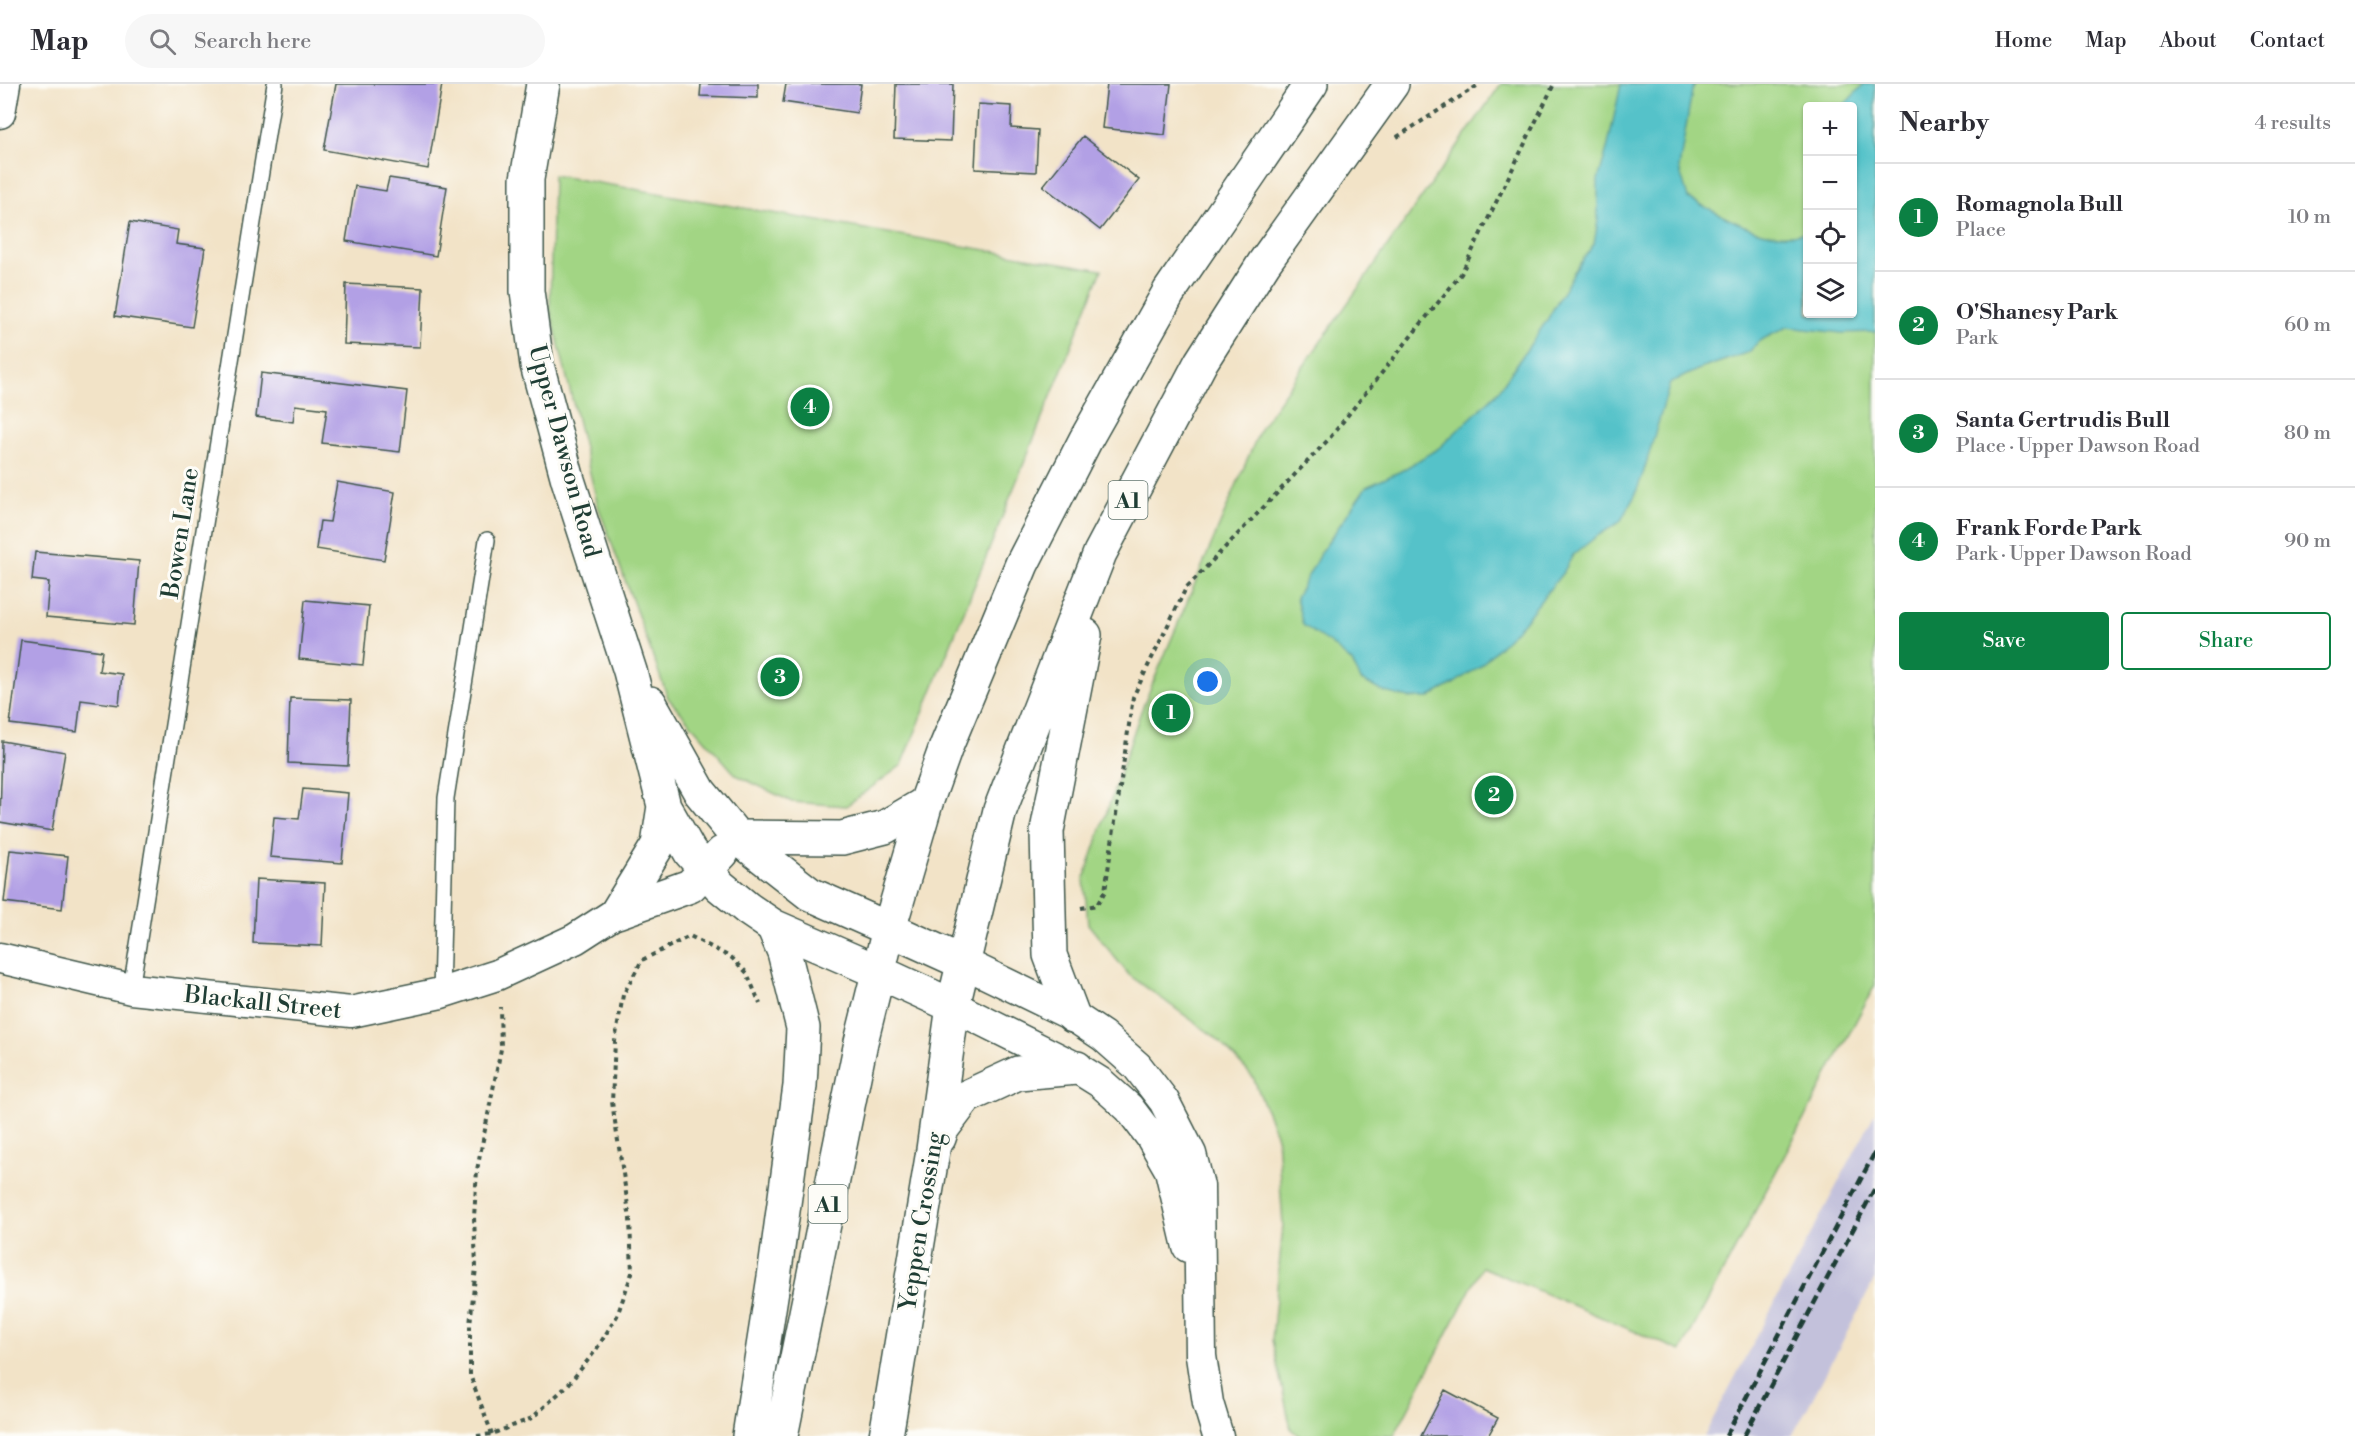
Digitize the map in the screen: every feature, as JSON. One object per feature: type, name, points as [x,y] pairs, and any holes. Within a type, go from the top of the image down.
[{"type":"main road","name":"Upper Dawson Road","points":[[543,84],[527,179],[527,291],[537,365],[568,480],[630,671],[664,806],[690,852],[720,886],[773,926],[953,1006]]},
{"type":"main road","name":"A1","points":[[781,1436],[857,1059],[889,929],[926,803],[946,747],[1022,564],[1086,439],[1168,292],[1311,84]]},
{"type":"main road","name":"A1","points":[[953,1006],[1000,810],[1100,553],[1201,362],[1264,263],[1392,84]]},
{"type":"main road","points":[[1073,1016],[1050,956],[1047,831],[1100,553]]},
{"type":"main road","name":"Upper Dawson Road","points":[[630,671],[700,792],[737,837],[810,894],[964,963]]},
{"type":"main road","points":[[617,912],[690,886],[737,837],[842,838],[885,827],[926,803]]},
{"type":"main road","points":[[617,912],[658,845],[664,806]]},
{"type":"main road","points":[[749,1436],[774,1278],[800,1086],[803,1028],[784,952],[773,926]]},
{"type":"main road","name":"Yeppen Crossing","points":[[886,1436],[932,1157],[953,1006]]},
{"type":"main road","points":[[932,1157],[942,1129],[966,1097],[1018,1073],[1077,1068]]},
{"type":"street","points":[[0,113],[5,84]]},
{"type":"street","name":"Blackall Street","points":[[0,958],[130,989],[351,1012],[441,993],[496,975],[575,939],[617,912]]},
{"type":"street","points":[[964,963],[1073,1016],[1112,1042],[1137,1066],[1164,1101],[1191,1154],[1199,1186],[1201,1356],[1208,1403],[1218,1436]]},
{"type":"street","points":[[953,1006],[1077,1068],[1101,1083],[1129,1108],[1151,1137],[1170,1170],[1202,1306]]},
{"type":"lane","name":"Bowen Lane","points":[[130,989],[274,84]]},
{"type":"lane","points":[[441,993],[446,798],[487,540]]},
{"type":"path","points":[[1390,142],[1480,84]]},
{"type":"path","points":[[1072,910],[1097,905],[1106,891],[1133,697],[1186,588],[1328,440],[1461,274],[1554,84]]},
{"type":"path","points":[[477,1436],[492,1434],[532,1418],[568,1385],[596,1350],[617,1316],[632,1273],[630,1219],[612,1102],[615,1041],[623,995],[642,960],[690,936],[732,958],[747,973],[762,1009]]},
{"type":"path","points":[[492,1434],[470,1375],[470,1325],[476,1267],[474,1217],[477,1170],[501,1049],[496,975]]},
{"type":"shaded area","points":[[1875,1113],[1875,1279],[1816,1392],[1792,1436],[1704,1436]]},
{"type":"green space","points":[[1501,84],[1875,84],[1875,985],[1681,1351],[1482,1267],[1394,1436],[1299,1436],[1291,1429],[1272,1340],[1283,1225],[1277,1137],[1253,1077],[1215,1037],[1129,975],[1088,924],[1084,879],[1141,711],[1261,427]]},
{"type":"green space","points":[[553,175],[1102,270],[902,765],[846,806],[792,802],[736,775],[668,698],[598,506],[550,308]]},
{"type":"water","points":[[1621,84],[1695,84],[1679,168],[1688,198],[1746,227],[1761,232],[1776,235],[1803,233],[1803,318],[1857,318],[1857,102],[1847,102],[1864,84],[1875,84],[1875,332],[1842,333],[1787,327],[1759,341],[1749,352],[1697,370],[1670,383],[1643,474],[1633,500],[1620,522],[1573,555],[1564,571],[1523,623],[1480,666],[1428,698],[1409,698],[1381,691],[1361,680],[1352,662],[1303,625],[1296,598],[1320,554],[1366,487],[1401,471],[1439,448],[1497,393],[1547,320],[1574,272],[1594,244],[1598,220],[1598,180]]},
{"type":"building","points":[[336,84],[442,84],[428,169],[324,150]]},
{"type":"building","points":[[701,84],[758,84],[758,98],[700,96]]},
{"type":"building","points":[[786,84],[861,84],[857,113],[783,102]]},
{"type":"building","points":[[896,84],[953,84],[951,141],[894,139]]},
{"type":"building","points":[[1107,84],[1171,84],[1165,135],[1102,128]]},
{"type":"building","points":[[978,104],[1012,106],[1011,128],[1038,130],[1036,172],[975,169]]},
{"type":"building","points":[[1083,136],[1139,180],[1100,230],[1043,186]]},
{"type":"building","points":[[389,178],[447,187],[436,256],[346,241],[355,186],[386,191]]},
{"type":"building","points":[[130,222],[178,230],[176,244],[205,248],[192,327],[115,316]]},
{"type":"building","points":[[346,284],[423,288],[420,347],[344,344]]},
{"type":"building","points":[[261,373],[407,391],[400,452],[322,443],[327,409],[295,405],[293,422],[256,417]]},
{"type":"building","points":[[337,482],[395,492],[384,560],[316,549],[320,521],[330,522]]},
{"type":"building","points":[[35,552],[139,561],[134,625],[46,617],[49,582],[32,580]]},
{"type":"building","points":[[305,600],[369,606],[363,665],[299,659]]},
{"type":"building","points":[[21,640],[102,651],[99,671],[122,674],[119,705],[81,700],[77,732],[10,724]]},
{"type":"building","points":[[290,698],[351,700],[348,766],[288,763]]},
{"type":"building","points":[[2,741],[65,752],[52,831],[0,822]]},
{"type":"building","points":[[303,789],[348,793],[342,863],[270,857],[274,817],[299,819]]},
{"type":"building","points":[[10,850],[68,856],[62,909],[4,902]]},
{"type":"building","points":[[256,879],[325,883],[322,946],[253,943]]},
{"type":"building","points":[[1445,1390],[1498,1418],[1488,1436],[1421,1436]]},
{"type":"railway","points":[[1726,1436],[1875,1152]]},
{"type":"railway","points":[[1744,1436],[1875,1188]]},
{"type":"place","name":"Frank Forde Park","points":[[810,407]]},
{"type":"place","name":"Santa Gertrudis Bull","points":[[780,677]]},
{"type":"place","name":"Romagnola Bull","points":[[1171,713]]},
{"type":"place","name":"O'Shanesy Park","points":[[1494,795]]}]
